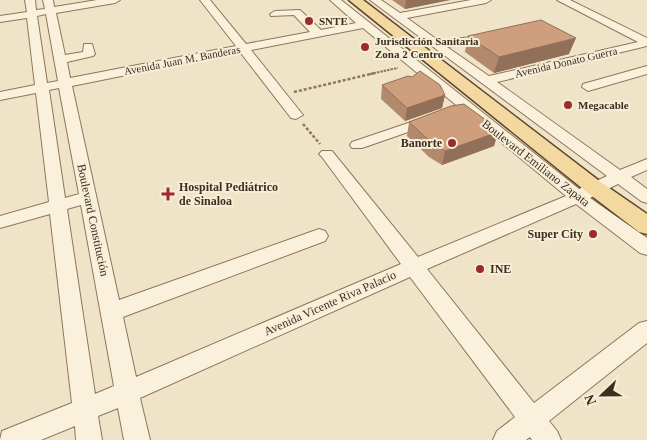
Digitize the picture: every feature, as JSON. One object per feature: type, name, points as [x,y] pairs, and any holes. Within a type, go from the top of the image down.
[{"type":"main road","name":"Boulevard Emiliano Zapata","points":[[355,0],[516,127],[587,193],[647,226]]},
{"type":"main road","points":[[400,36],[431,41]]},
{"type":"main road","points":[[516,103],[516,127]]},
{"type":"street","points":[[0,19],[31,7],[115,0]]},
{"type":"street","points":[[205,0],[296,115]]},
{"type":"street","name":"Boulevard Emiliano Zapata","points":[[335,0],[365,24],[400,36]]},
{"type":"street","name":"Boulevard Emiliano Zapata","points":[[375,0],[400,36],[413,64],[465,107],[587,193],[647,248]]},
{"type":"street","points":[[400,36],[484,0]]},
{"type":"street","points":[[562,0],[647,42]]},
{"type":"street","name":"Boulevard Constitución","points":[[49,5],[137,440]]},
{"type":"street","points":[[31,7],[89,440]]},
{"type":"street","points":[[275,14],[296,12],[319,34]]},
{"type":"street","name":"Avenida Juan M. Banderas","points":[[0,96],[365,24]]},
{"type":"street","points":[[431,41],[504,34]]},
{"type":"street","points":[[431,41],[647,197]]},
{"type":"street","name":"Avenida Donato Guerra","points":[[485,81],[647,42]]},
{"type":"street","points":[[60,60],[90,55]]},
{"type":"street","points":[[588,87],[647,70]]},
{"type":"street","points":[[357,145],[465,107]]},
{"type":"street","points":[[327,154],[548,440]]},
{"type":"street","name":"Avenida Vicente Riva Palacio","points":[[11,440],[85,408],[128,392],[587,193],[647,164]]},
{"type":"street","points":[[0,222],[88,197]]},
{"type":"street","points":[[111,312],[319,236]]},
{"type":"street","points":[[506,440],[647,330]]},
{"type":"path","points":[[280,95],[413,64]]},
{"type":"path","points":[[296,115],[327,154]]},
{"type":"building","points":[[541,20],[576,38],[499,57],[468,36]]},
{"type":"building","points":[[420,71],[440,85],[445,95],[407,108],[382,85],[408,76],[412,77]]},
{"type":"building","points":[[464,104],[490,123],[498,132],[445,151],[432,143],[409,122],[451,106]]},
{"type":"place","name":"SNTE","points":[[309,21]]},
{"type":"place","name":"Jurisdicción Sanitaria Zona 2 Centro","points":[[365,47]]},
{"type":"place","name":"Megacable","points":[[568,105]]},
{"type":"place","name":"Banorte","points":[[452,143]]},
{"type":"place","name":"Hospital Pediátrico de Sinaloa","points":[[168,194]]},
{"type":"place","name":"Super City","points":[[593,234]]},
{"type":"place","name":"INE","points":[[480,269]]}]
